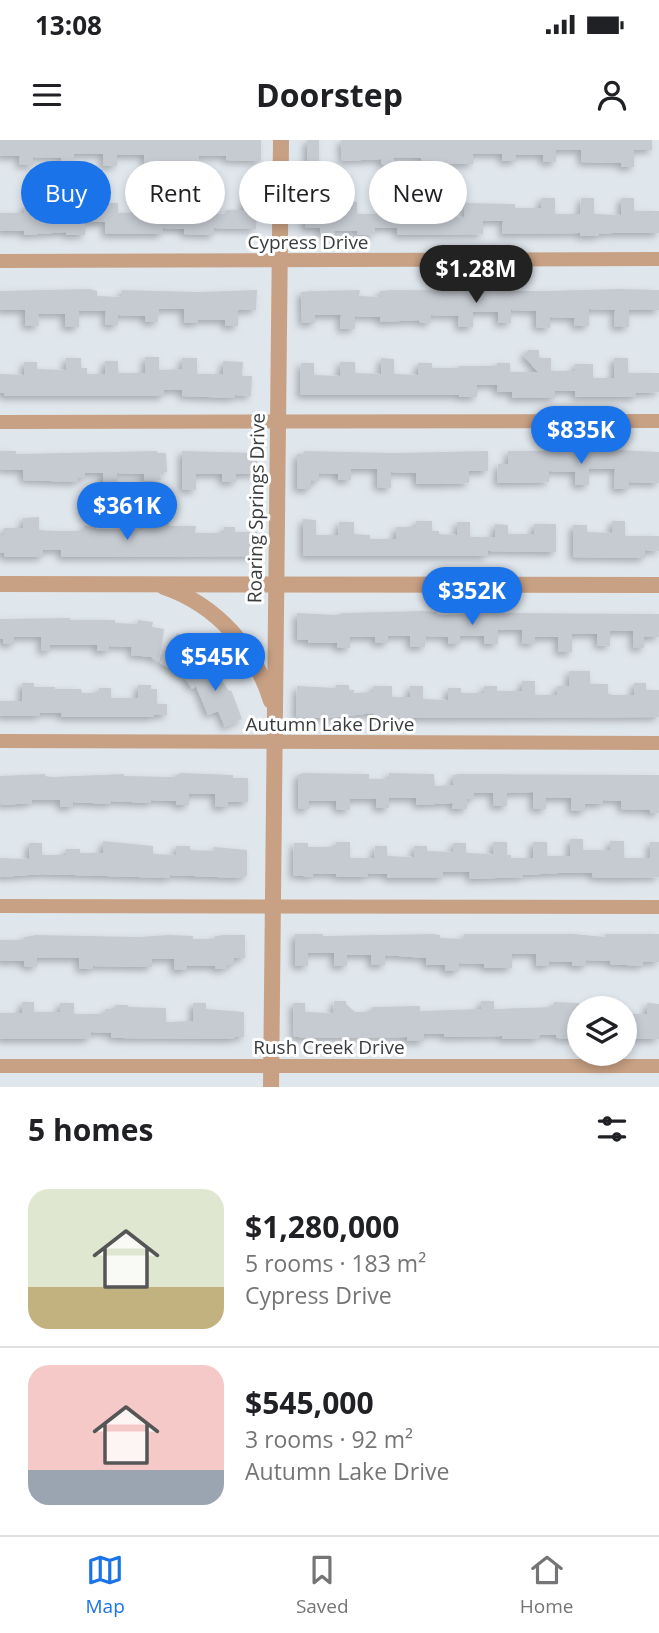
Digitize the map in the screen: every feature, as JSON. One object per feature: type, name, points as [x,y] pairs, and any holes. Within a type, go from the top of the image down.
[{"type":"street","name":"Roaring Springs Drive","points":[[271,1087],[281,140]]},
{"type":"street","name":"Cypress Drive","points":[[0,261],[659,259]]},
{"type":"street","points":[[0,422],[659,421]]},
{"type":"street","points":[[0,584],[659,585]]},
{"type":"street","points":[[155,584],[198,603],[234,633],[259,669],[275,714]]},
{"type":"street","name":"Autumn Lake Drive","points":[[0,741],[659,743]]},
{"type":"street","points":[[0,906],[659,907]]},
{"type":"street","name":"Rush Creek Drive","points":[[0,1066],[659,1066]]},
{"type":"building","points":[[0,140],[261,140],[261,161],[226,160],[226,156],[199,156],[199,161],[144,161],[144,155],[117,155],[117,166],[111,166],[111,161],[103,161],[103,154],[74,154],[74,161],[33,157],[33,161],[21,161],[19,165],[20,156],[0,156]]},
{"type":"building","points":[[307,140],[319,140],[319,161],[307,161]]},
{"type":"building","points":[[341,140],[652,140],[652,150],[634,150],[634,167],[621,167],[621,163],[581,162],[581,150],[556,150],[556,162],[543,162],[543,155],[516,155],[516,161],[502,161],[502,154],[473,154],[473,164],[467,164],[467,161],[421,161],[421,158],[342,161]]},
{"type":"building","points":[[541,198],[555,198],[555,214],[580,214],[581,198],[594,198],[594,214],[621,215],[621,198],[634,198],[634,211],[659,211],[659,233],[612,233],[599,236],[580,236],[580,233],[502,234],[503,221],[483,221],[483,234],[397,235],[397,228],[374,228],[375,234],[357,235],[357,231],[335,231],[335,234],[320,234],[320,228],[305,228],[305,224],[355,224],[355,202],[357,214],[369,214],[369,224],[467,224],[467,203],[515,204],[515,208],[541,208]]},
{"type":"building","points":[[111,203],[118,203],[118,213],[125,213],[125,224],[225,224],[226,210],[239,210],[239,224],[256,224],[256,229],[214,228],[214,235],[184,234],[184,229],[163,228],[163,234],[105,234],[105,224],[111,224]]},
{"type":"building","points":[[0,213],[21,213],[21,224],[85,224],[85,235],[66,235],[66,232],[24,235],[24,231],[0,231]]},
{"type":"building","points":[[122,290],[257,290],[256,310],[238,310],[238,326],[225,326],[225,320],[184,323],[184,309],[159,309],[158,322],[145,322],[145,316],[118,315],[118,325],[105,325],[106,311],[79,311],[79,327],[65,327],[65,314],[38,314],[39,326],[25,326],[25,310],[0,310],[0,291],[97,291],[97,296],[122,297]]},
{"type":"building","points":[[360,290],[359,296],[380,297],[380,291],[391,290],[659,290],[659,310],[629,310],[629,327],[614,327],[615,310],[589,309],[589,326],[574,326],[575,318],[550,317],[550,328],[536,327],[536,311],[511,310],[511,323],[498,323],[498,312],[473,312],[473,327],[458,327],[459,316],[431,315],[431,323],[419,320],[380,322],[380,317],[355,316],[355,329],[340,329],[341,315],[315,315],[315,323],[302,323],[301,292]]},
{"type":"building","points":[[528,350],[539,350],[539,358],[551,358],[551,371],[575,371],[575,364],[593,364],[593,378],[614,378],[614,358],[628,358],[628,373],[659,373],[659,392],[636,393],[636,397],[575,397],[575,391],[555,391],[555,398],[512,398],[512,392],[497,392],[497,385],[477,385],[477,397],[300,395],[301,363],[314,363],[314,375],[340,376],[340,362],[355,362],[355,373],[381,374],[381,358],[394,359],[394,374],[418,375],[418,363],[432,363],[432,368],[459,368],[510,363],[510,372],[538,372],[523,355]]},
{"type":"building","points":[[145,357],[159,357],[159,370],[182,369],[182,358],[197,358],[197,374],[223,374],[223,361],[243,362],[242,376],[252,376],[251,396],[182,396],[182,390],[164,390],[164,396],[4,396],[4,393],[0,393],[0,374],[24,375],[24,362],[37,362],[37,369],[66,370],[66,358],[81,358],[81,368],[87,368],[87,374],[105,374],[105,361],[118,361],[118,373],[145,373]]},
{"type":"building","points":[[580,448],[659,452],[659,483],[629,482],[629,489],[614,489],[615,469],[589,469],[589,485],[575,485],[575,472],[549,471],[549,482],[497,483],[498,464],[508,464],[508,451],[575,451]]},
{"type":"building","points":[[0,451],[16,451],[16,454],[157,451],[166,453],[167,472],[160,472],[161,480],[144,481],[144,474],[117,473],[117,488],[103,488],[103,473],[85,473],[85,478],[78,478],[78,482],[23,480],[23,470],[0,469]]},
{"type":"building","points":[[182,451],[257,453],[257,474],[236,474],[236,482],[222,482],[222,474],[196,474],[196,490],[182,490]]},
{"type":"building","points":[[304,451],[488,451],[488,471],[469,471],[469,483],[440,484],[416,484],[416,473],[391,472],[391,488],[377,487],[377,469],[351,469],[351,480],[338,480],[338,474],[319,473],[319,481],[311,481],[311,489],[297,489],[297,454],[304,454]]},
{"type":"building","points":[[39,517],[39,530],[55,531],[84,531],[84,526],[96,526],[96,529],[143,529],[143,522],[196,526],[195,533],[224,533],[224,527],[235,527],[235,532],[257,532],[257,556],[61,557],[61,550],[43,550],[43,557],[4,557],[4,553],[0,553],[0,535],[4,535],[4,528],[23,528],[23,518]]},
{"type":"building","points":[[303,519],[316,520],[316,535],[338,535],[339,522],[354,522],[354,534],[370,535],[370,539],[396,539],[396,527],[416,527],[416,521],[432,521],[432,531],[457,535],[457,522],[470,522],[470,537],[495,537],[495,524],[508,525],[508,534],[534,534],[534,524],[556,524],[556,552],[488,551],[488,556],[303,556]]},
{"type":"building","points":[[612,521],[625,521],[625,536],[659,536],[659,551],[645,550],[645,558],[573,557],[573,525],[587,525],[587,532],[612,533]]},
{"type":"building","points":[[422,611],[442,615],[659,614],[659,637],[644,637],[644,648],[633,648],[633,631],[610,631],[610,646],[597,645],[597,634],[572,634],[572,652],[558,652],[558,637],[535,637],[535,644],[522,643],[522,630],[498,630],[498,644],[484,644],[484,636],[460,636],[460,644],[448,644],[448,637],[426,636],[425,647],[410,647],[410,636],[388,636],[388,643],[375,643],[375,637],[350,637],[350,648],[337,648],[337,643],[308,643],[308,640],[297,640],[297,613],[337,615]]},
{"type":"building","points":[[0,619],[115,620],[115,623],[138,624],[138,620],[153,622],[152,627],[164,629],[159,662],[151,657],[131,655],[132,647],[109,646],[109,651],[97,651],[97,645],[50,645],[50,651],[41,651],[41,637],[14,637],[14,644],[3,644],[3,639],[0,639]]},
{"type":"building","points":[[177,633],[202,650],[186,677],[160,663]]},
{"type":"building","points":[[213,659],[221,671],[219,676],[229,691],[231,690],[242,719],[225,727],[218,711],[208,715],[196,686],[192,689],[185,678]]},
{"type":"building","points":[[569,671],[590,671],[590,684],[608,684],[608,694],[614,695],[634,695],[634,683],[646,683],[646,690],[659,690],[659,717],[398,718],[373,717],[373,713],[329,718],[296,717],[297,686],[336,688],[336,685],[349,685],[349,690],[354,690],[354,693],[373,692],[373,686],[392,686],[392,697],[410,697],[410,686],[423,686],[423,699],[448,700],[448,688],[461,688],[461,693],[484,693],[484,686],[497,686],[497,691],[522,691],[522,681],[535,681],[535,695],[557,695],[557,686],[569,686]]},
{"type":"building","points":[[22,683],[34,683],[34,687],[81,689],[82,693],[99,693],[99,688],[111,688],[111,698],[138,698],[138,685],[151,685],[151,689],[157,689],[157,704],[167,704],[167,715],[61,717],[61,713],[40,713],[40,716],[0,716],[0,701],[22,701]]},
{"type":"building","points":[[181,773],[248,778],[248,802],[228,802],[228,807],[215,807],[215,794],[189,794],[189,805],[176,805],[176,801],[151,800],[151,803],[73,802],[73,807],[60,807],[60,800],[32,800],[32,803],[1,805],[0,776],[124,774],[176,777]]},
{"type":"building","points":[[389,773],[434,774],[435,786],[453,785],[453,775],[459,774],[659,775],[659,813],[621,809],[621,801],[603,800],[603,804],[585,804],[585,811],[571,811],[571,798],[546,798],[546,809],[533,809],[533,792],[507,793],[507,806],[493,806],[493,793],[474,793],[474,799],[467,799],[467,809],[452,809],[453,803],[416,805],[416,798],[389,798],[389,808],[376,808],[376,799],[350,799],[350,810],[336,809],[336,801],[309,801],[309,809],[298,809],[298,775],[369,774],[369,779],[389,779]]},
{"type":"building","points":[[570,839],[583,839],[583,850],[610,850],[610,841],[624,841],[624,858],[650,858],[650,842],[659,842],[659,877],[615,878],[592,877],[592,873],[559,873],[469,879],[470,872],[443,872],[443,878],[387,878],[387,874],[368,874],[368,877],[336,877],[336,874],[313,874],[313,877],[293,875],[294,843],[308,843],[308,847],[336,847],[336,842],[350,842],[350,858],[374,858],[375,846],[387,846],[387,856],[414,857],[414,846],[427,846],[427,851],[453,852],[453,843],[466,843],[466,853],[493,854],[493,842],[507,842],[507,855],[511,855],[511,858],[533,858],[533,842],[547,842],[547,856],[570,856]]},
{"type":"building","points":[[103,841],[153,846],[153,854],[176,855],[176,846],[190,846],[190,850],[214,851],[214,847],[247,850],[247,876],[170,875],[170,878],[42,874],[0,877],[0,858],[29,859],[29,843],[42,843],[42,855],[66,855],[66,849],[80,849],[80,853],[103,853]]},
{"type":"building","points":[[295,934],[434,934],[440,935],[440,938],[464,939],[464,934],[574,934],[605,937],[605,934],[659,934],[659,962],[643,962],[643,966],[586,960],[586,966],[572,966],[572,962],[549,962],[549,966],[536,966],[536,954],[512,954],[512,968],[484,968],[484,964],[459,963],[459,971],[445,971],[445,965],[426,965],[426,958],[385,955],[385,965],[371,965],[371,955],[347,955],[347,966],[334,966],[334,953],[308,953],[308,966],[295,966]]},
{"type":"building","points":[[169,935],[215,939],[215,936],[221,935],[245,935],[245,958],[234,958],[234,965],[227,965],[227,969],[187,966],[187,970],[174,970],[174,959],[152,959],[152,967],[93,966],[93,969],[79,969],[79,958],[37,958],[37,967],[24,966],[24,961],[0,961],[0,940],[24,940],[24,937]]},
{"type":"building","points":[[334,1001],[346,1001],[355,1012],[372,1012],[372,1007],[420,1006],[420,1011],[481,1009],[481,1001],[494,1001],[494,1009],[554,1007],[554,1002],[567,1003],[567,1039],[561,1039],[556,1035],[540,1035],[537,1039],[502,1039],[502,1036],[444,1037],[444,1034],[424,1034],[424,1041],[407,1041],[407,1037],[294,1037],[293,1003],[305,1003],[305,1012],[333,1013]]},
{"type":"building","points":[[22,1002],[34,1002],[34,1012],[60,1012],[60,1003],[74,1003],[74,1014],[105,1014],[105,1009],[115,1009],[115,1005],[166,1008],[166,1022],[193,1021],[193,1003],[206,1003],[206,1009],[244,1012],[244,1037],[122,1038],[111,1037],[111,1033],[91,1032],[91,1038],[83,1039],[0,1039],[0,1013],[22,1013]]},
{"type":"building","points":[[647,1003],[659,1004],[659,1039],[637,1039],[637,1014],[647,1014]]}]
